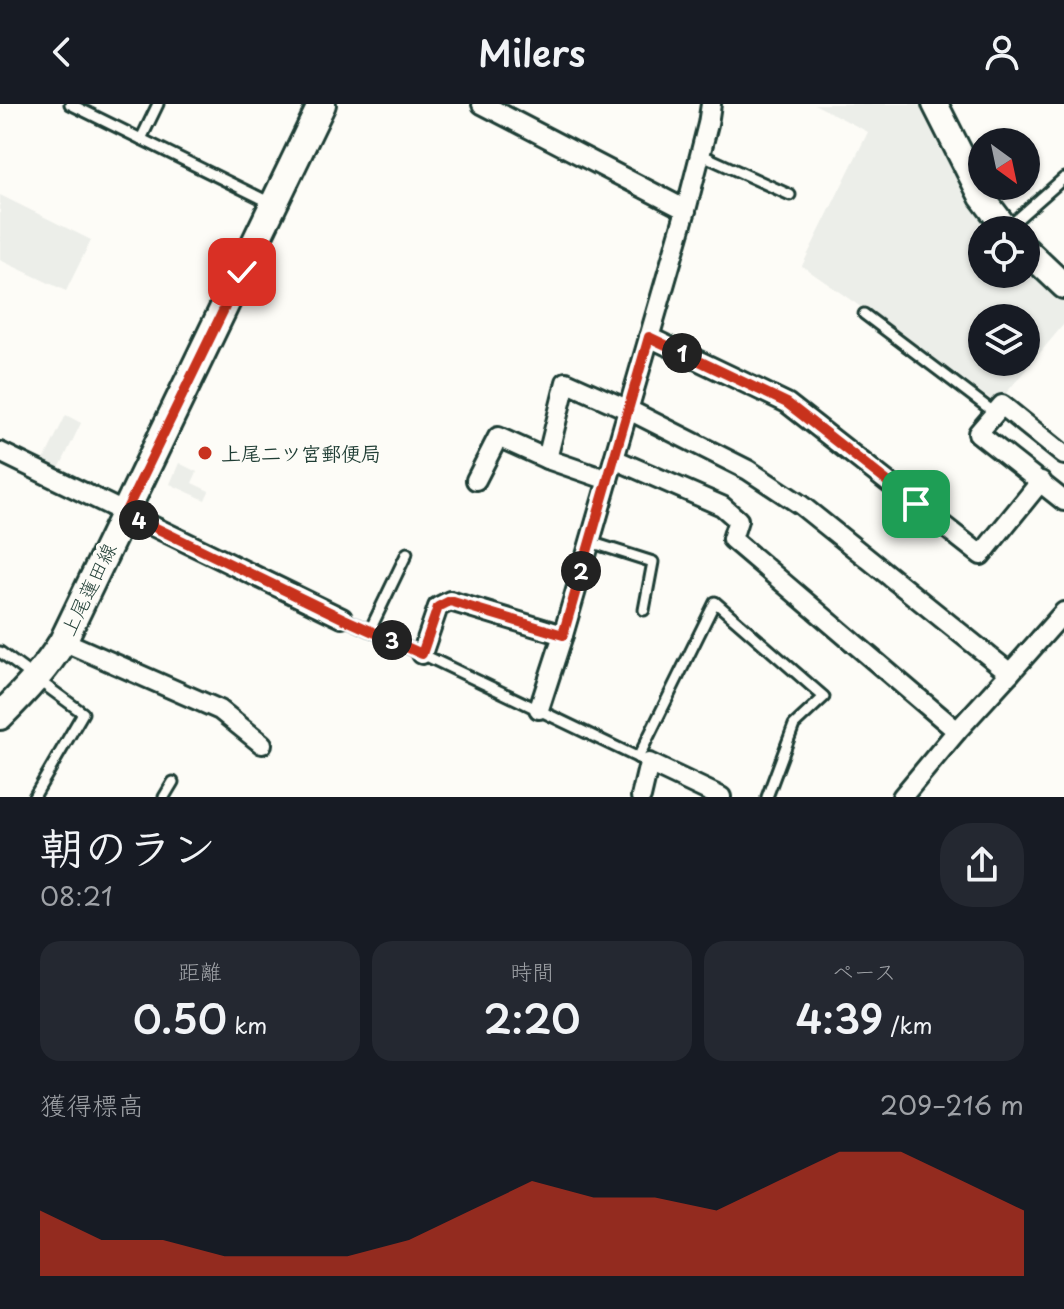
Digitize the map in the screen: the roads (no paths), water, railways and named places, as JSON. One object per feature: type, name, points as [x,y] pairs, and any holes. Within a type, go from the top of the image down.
[{"type":"main road","name":"上尾蓮田線","points":[[0,716],[37,678],[63,641],[322,104]]},
{"type":"street","points":[[482,104],[686,210]]},
{"type":"street","points":[[539,709],[686,210],[711,104]]},
{"type":"street","points":[[935,104],[982,197],[997,216]]},
{"type":"street","points":[[1040,263],[1064,286]]},
{"type":"street","points":[[649,337],[787,403],[981,555],[1041,481]]},
{"type":"street","points":[[547,459],[566,382],[748,470],[801,505],[1010,673]]},
{"type":"street","points":[[1064,455],[1002,405],[978,433],[1064,501]]},
{"type":"street","points":[[476,480],[498,437],[547,459],[608,480]]},
{"type":"street","points":[[0,452],[342,618]]},
{"type":"street","points":[[614,459],[722,506],[738,520],[732,539],[957,731]]},
{"type":"street","points":[[422,654],[438,607],[450,601],[563,635]]},
{"type":"street","points":[[902,797],[1064,612]]},
{"type":"street","points":[[63,641],[220,710],[262,744]]},
{"type":"street","points":[[641,797],[643,760],[721,797]]},
{"type":"lane","points":[[70,104],[274,205]]},
{"type":"lane","points":[[141,139],[158,104]]},
{"type":"lane","points":[[700,154],[790,195]]},
{"type":"lane","points":[[1022,216],[1064,178]]},
{"type":"lane","points":[[864,314],[995,413]]},
{"type":"lane","points":[[590,542],[653,562],[644,610]]},
{"type":"lane","points":[[370,630],[407,553]]},
{"type":"lane","points":[[342,618],[643,760],[715,602],[824,697],[794,725],[767,797]]},
{"type":"lane","points":[[0,652],[83,713],[34,797]]},
{"type":"lane","points":[[164,797],[173,782]]},
{"type":"place","name":"上尾二ツ宮郵便局","points":[[205,453]]}]
